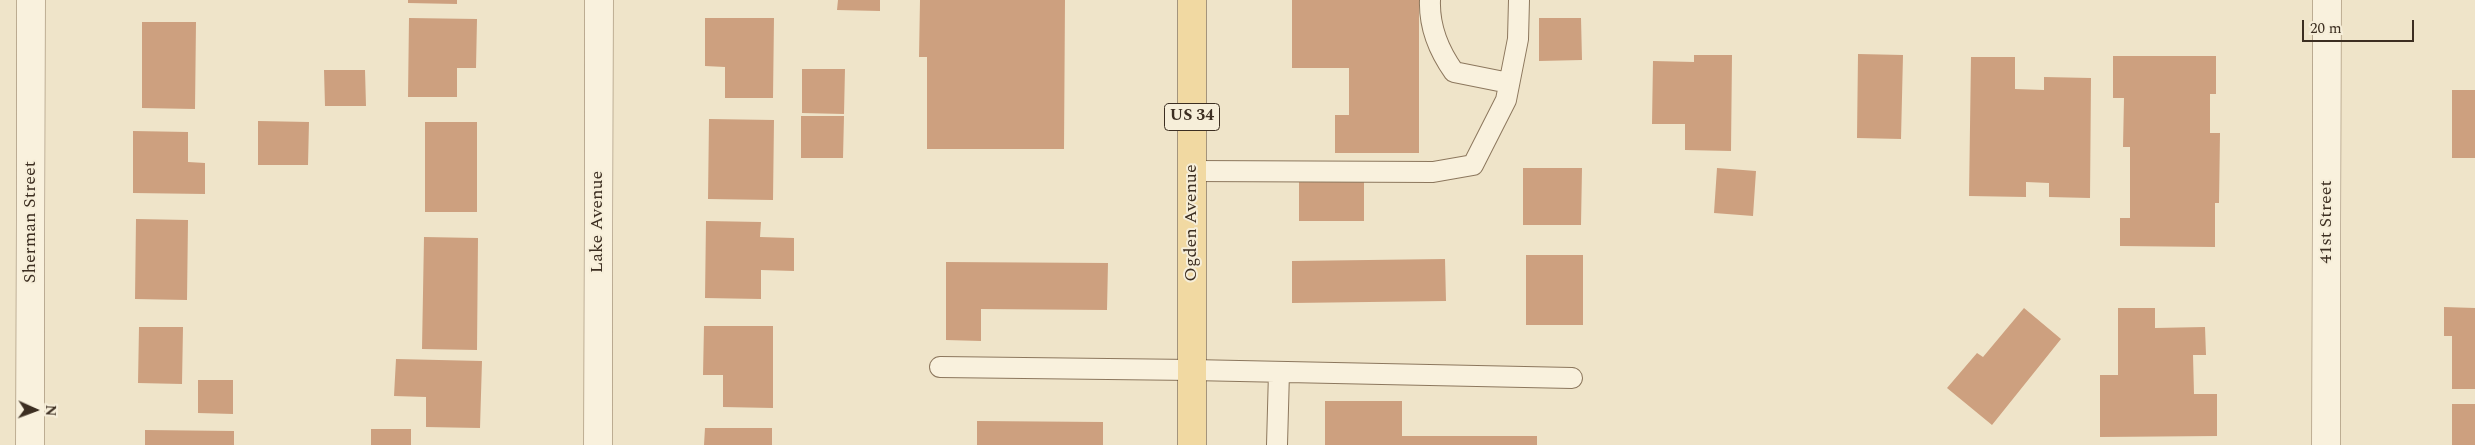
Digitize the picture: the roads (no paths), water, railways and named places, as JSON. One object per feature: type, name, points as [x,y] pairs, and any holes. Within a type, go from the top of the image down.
[{"type":"main road","name":"Ogden Avenue","points":[[1192,0],[1192,445]]},
{"type":"street","name":"Sherman Street","points":[[30,445],[31,0]]},
{"type":"street","name":"Lake Avenue","points":[[598,445],[599,0]]},
{"type":"street","name":"41st Street","points":[[2326,445],[2327,0]]},
{"type":"lane","points":[[1430,0],[1430,12],[1440,54],[1454,72],[1509,83]]},
{"type":"lane","points":[[1192,172],[1433,172],[1473,164],[1506,100],[1518,39],[1519,0]]},
{"type":"lane","points":[[940,367],[1572,378]]},
{"type":"lane","points":[[1277,445],[1279,372]]}]
